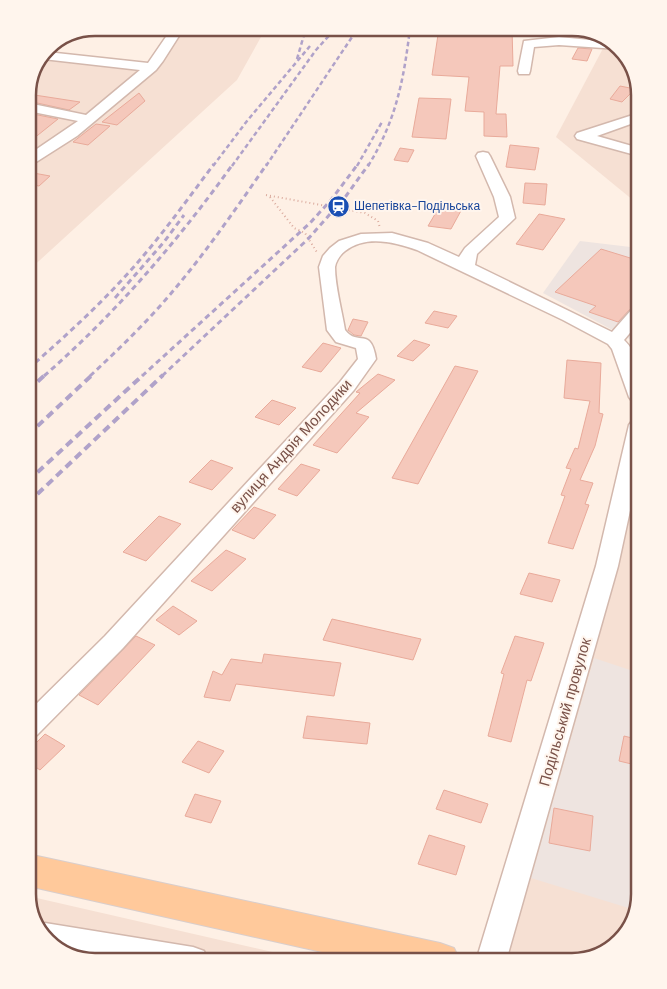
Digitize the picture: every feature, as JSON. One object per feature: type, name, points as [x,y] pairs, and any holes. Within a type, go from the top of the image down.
[{"type":"main road","points":[[36,872],[400,953]]},
{"type":"street","points":[[36,155],[72,133],[151,67],[173,36]]},
{"type":"street","points":[[524,71],[526,39],[602,45]]},
{"type":"street","points":[[52,57],[151,67]]},
{"type":"street","points":[[36,109],[87,119]]},
{"type":"street","points":[[631,120],[582,136],[631,150]]},
{"type":"street","points":[[466,267],[466,256],[507,218],[502,197],[482,156]]},
{"type":"street","points":[[328,260],[338,248],[369,237],[382,236],[410,241],[569,316],[631,349]]},
{"type":"street","name":"вулиця Андрія Молодики","points":[[36,720],[114,642],[347,386],[366,359],[366,345],[342,338],[337,334],[327,267],[328,260]]},
{"type":"street","points":[[617,343],[631,324]]},
{"type":"street","points":[[617,343],[631,375]]},
{"type":"street","name":"Подільський провулок","points":[[494,953],[631,480]]},
{"type":"street","points":[[57,938],[146,953]]},
{"type":"path","points":[[328,260],[315,252],[311,241],[305,233],[294,228],[267,196],[364,213],[378,221],[382,236]]},
{"type":"shaded area","points":[[175,36],[262,36],[237,80],[36,264],[36,159],[153,69]]},
{"type":"shaded area","points":[[604,47],[623,66],[629,80],[631,96],[631,198],[556,137]]},
{"type":"shaded area","points":[[50,59],[145,68],[66,134],[36,152],[36,92],[42,69]]},
{"type":"shaded area","points":[[580,241],[631,247],[631,340],[543,293]]},
{"type":"shaded area","points":[[631,488],[631,893],[629,909],[623,923],[613,935],[601,945],[587,951],[571,953],[508,953]]},
{"type":"shaded area","points":[[594,658],[631,670],[631,893],[629,908],[531,878]]},
{"type":"shaded area","points":[[37,898],[277,953],[84,952],[69,947],[51,932],[44,923],[38,909]]},
{"type":"building","points":[[438,36],[512,36],[513,66],[500,66],[496,114],[506,114],[507,137],[484,136],[484,112],[465,111],[469,77],[432,75]]},
{"type":"building","points":[[578,48],[592,49],[587,61],[572,59]]},
{"type":"building","points":[[620,86],[630,88],[631,93],[622,102],[610,99]]},
{"type":"building","points":[[139,93],[145,101],[117,125],[102,122]]},
{"type":"building","points":[[36,95],[80,102],[69,110],[36,103]]},
{"type":"building","points":[[419,98],[451,99],[446,139],[412,137]]},
{"type":"building","points":[[36,115],[58,119],[36,137]]},
{"type":"building","points":[[96,124],[110,126],[88,145],[73,142]]},
{"type":"building","points":[[510,145],[539,148],[535,170],[506,167]]},
{"type":"building","points":[[400,148],[414,150],[408,162],[394,160]]},
{"type":"building","points":[[36,173],[50,176],[39,186],[36,185]]},
{"type":"building","points":[[525,183],[547,184],[545,205],[523,203]]},
{"type":"building","points":[[441,204],[463,207],[451,229],[428,226]]},
{"type":"building","points":[[539,214],[565,219],[543,250],[516,244]]},
{"type":"building","points":[[601,249],[631,258],[631,308],[618,322],[589,312],[596,306],[555,292]]},
{"type":"building","points":[[434,311],[457,316],[448,328],[425,323]]},
{"type":"building","points":[[353,319],[368,322],[361,336],[354,335],[348,330]]},
{"type":"building","points":[[414,340],[430,345],[413,361],[397,356]]},
{"type":"building","points":[[323,343],[341,348],[321,372],[302,367]]},
{"type":"building","points":[[567,360],[601,363],[599,413],[603,414],[595,446],[580,480],[593,483],[585,504],[589,505],[573,549],[548,543],[565,496],[561,495],[571,469],[566,468],[575,448],[578,449],[590,401],[564,398]]},
{"type":"building","points":[[455,366],[478,371],[418,484],[392,478]]},
{"type":"building","points":[[378,374],[395,380],[356,413],[369,417],[337,453],[313,445],[360,393],[356,392]]},
{"type":"building","points":[[272,400],[296,408],[279,425],[255,417]]},
{"type":"building","points":[[211,460],[233,468],[212,490],[189,482]]},
{"type":"building","points":[[301,464],[320,470],[297,496],[278,489]]},
{"type":"building","points":[[254,507],[276,515],[254,539],[232,530]]},
{"type":"building","points":[[159,516],[181,524],[146,561],[123,552]]},
{"type":"building","points":[[226,550],[246,559],[212,591],[191,581]]},
{"type":"building","points":[[529,573],[560,580],[552,602],[520,594]]},
{"type":"building","points":[[173,606],[197,621],[179,635],[156,620]]},
{"type":"building","points":[[332,619],[421,639],[413,660],[323,640]]},
{"type":"building","points":[[136,636],[155,645],[98,705],[79,695]]},
{"type":"building","points":[[515,636],[544,643],[531,681],[527,680],[511,742],[488,736],[504,674],[501,673]]},
{"type":"building","points":[[264,654],[341,663],[334,696],[236,684],[230,701],[204,697],[213,671],[222,675],[231,659],[262,663]]},
{"type":"building","points":[[307,716],[370,723],[367,744],[303,738]]},
{"type":"building","points":[[45,734],[65,746],[40,770],[36,767],[36,743]]},
{"type":"building","points":[[624,736],[631,738],[631,764],[619,761]]},
{"type":"building","points":[[198,741],[224,751],[209,773],[182,762]]},
{"type":"building","points":[[444,790],[488,804],[481,823],[436,809]]},
{"type":"building","points":[[195,794],[221,801],[211,823],[185,816]]},
{"type":"building","points":[[554,808],[593,816],[590,851],[549,843]]},
{"type":"building","points":[[429,835],[465,846],[456,875],[418,864]]},
{"type":"railway","points":[[297,59],[304,36]]},
{"type":"railway","points":[[232,166],[316,50],[329,36]]},
{"type":"railway","points":[[266,166],[353,36]]},
{"type":"railway","points":[[368,166],[386,133],[392,116],[405,65],[409,36]]},
{"type":"railway","points":[[213,166],[247,121],[310,46]]},
{"type":"railway","points":[[357,166],[382,122]]},
{"type":"railway","points":[[36,362],[87,316],[133,268],[214,164]]},
{"type":"railway","points":[[44,376],[121,302],[168,249],[233,164]]},
{"type":"railway","points":[[90,376],[133,335],[186,276],[267,164]]},
{"type":"railway","points":[[142,376],[310,223],[331,200],[358,164]]},
{"type":"railway","points":[[162,376],[308,239],[346,196],[369,164]]},
{"type":"railway","points":[[115,298],[164,242],[184,215]]},
{"type":"railway","points":[[36,383],[45,375]]},
{"type":"railway","points":[[36,428],[92,375]]},
{"type":"railway","points":[[36,474],[143,375]]},
{"type":"railway","points":[[36,495],[163,375]]},
{"type":"place","name":"Шепетівка-Подільська","points":[[338,206]]}]
